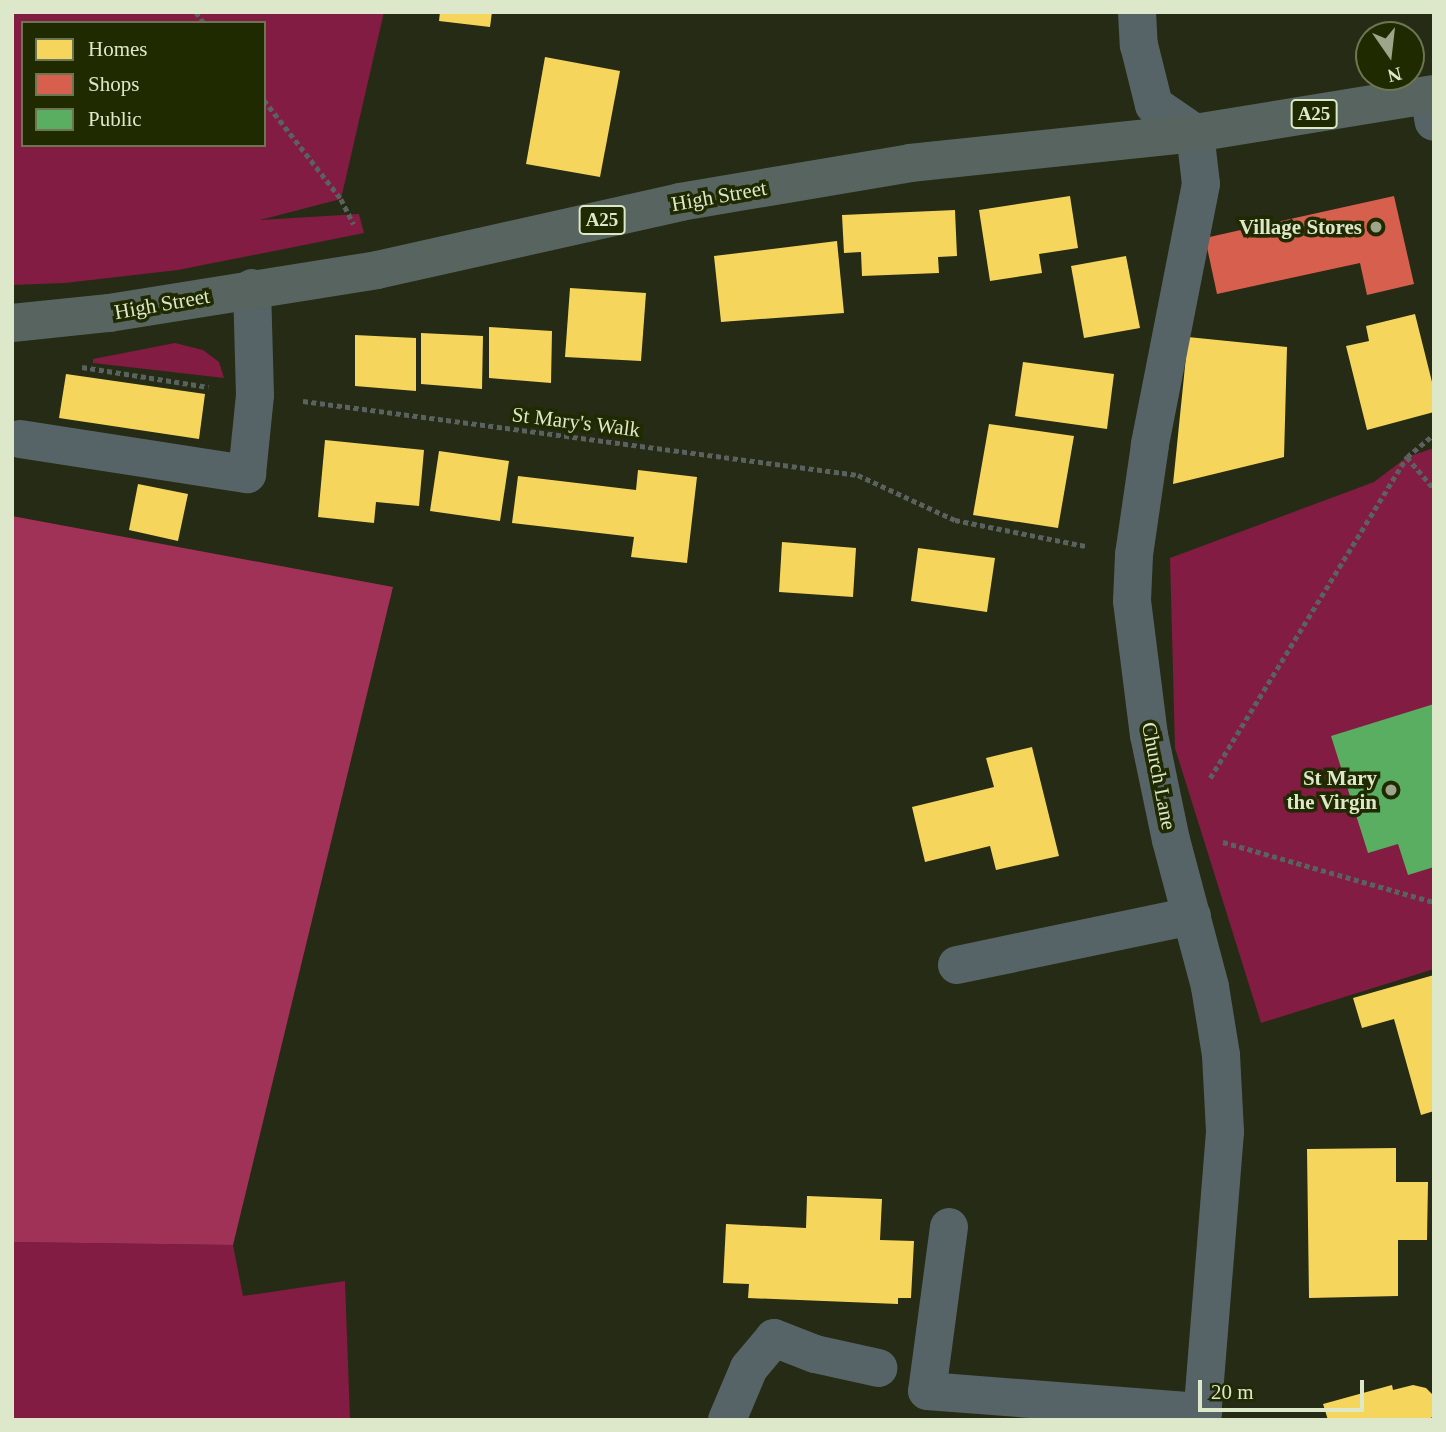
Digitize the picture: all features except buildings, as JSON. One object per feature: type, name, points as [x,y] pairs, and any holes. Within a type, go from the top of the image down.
[{"type":"main road","name":"High Street","points":[[12,323],[109,313],[377,270],[680,202],[909,163],[1195,133],[1432,104]]},
{"type":"street","points":[[1137,12],[1139,45],[1154,105],[1195,133]]},
{"type":"street","name":"Church Lane","points":[[1195,133],[1201,184],[1150,445],[1134,555],[1132,601],[1149,735],[1171,840],[1210,988],[1221,1055],[1225,1132],[1202,1416]]},
{"type":"street","points":[[20,439],[247,474],[255,395],[252,288]]},
{"type":"street","points":[[957,965],[1192,916]]},
{"type":"street","points":[[949,1227],[927,1391],[1202,1416]]},
{"type":"street","points":[[727,1420],[749,1368],[774,1338],[815,1354],[878,1368]]},
{"type":"path","points":[[266,103],[341,199],[377,270]]},
{"type":"path","name":"St Mary's Walk","points":[[79,367],[255,395],[858,475],[955,520],[1134,555]]},
{"type":"path","points":[[1206,784],[1407,457],[1434,434]]},
{"type":"path","points":[[1407,457],[1434,489]]},
{"type":"path","points":[[1218,841],[1434,902]]},
{"type":"shaded area","points":[[12,12],[384,12],[341,199],[260,220],[359,214],[364,233],[178,270],[65,283],[12,285]]},
{"type":"shaded area","points":[[175,343],[203,350],[219,362],[224,378],[93,363],[93,359]]},
{"type":"shaded area","points":[[1434,448],[1434,969],[1261,1023],[1175,748],[1170,558],[1374,482],[1407,457]]},
{"type":"shaded area","points":[[12,516],[393,587],[233,1245],[12,1242]]},
{"type":"shaded area","points":[[12,1242],[233,1245],[243,1296],[345,1281],[350,1420],[12,1420]]},
{"type":"place","name":"Village Stores","points":[[1376,227]]},
{"type":"place","name":"St Mary the Virgin","points":[[1391,790]]}]
